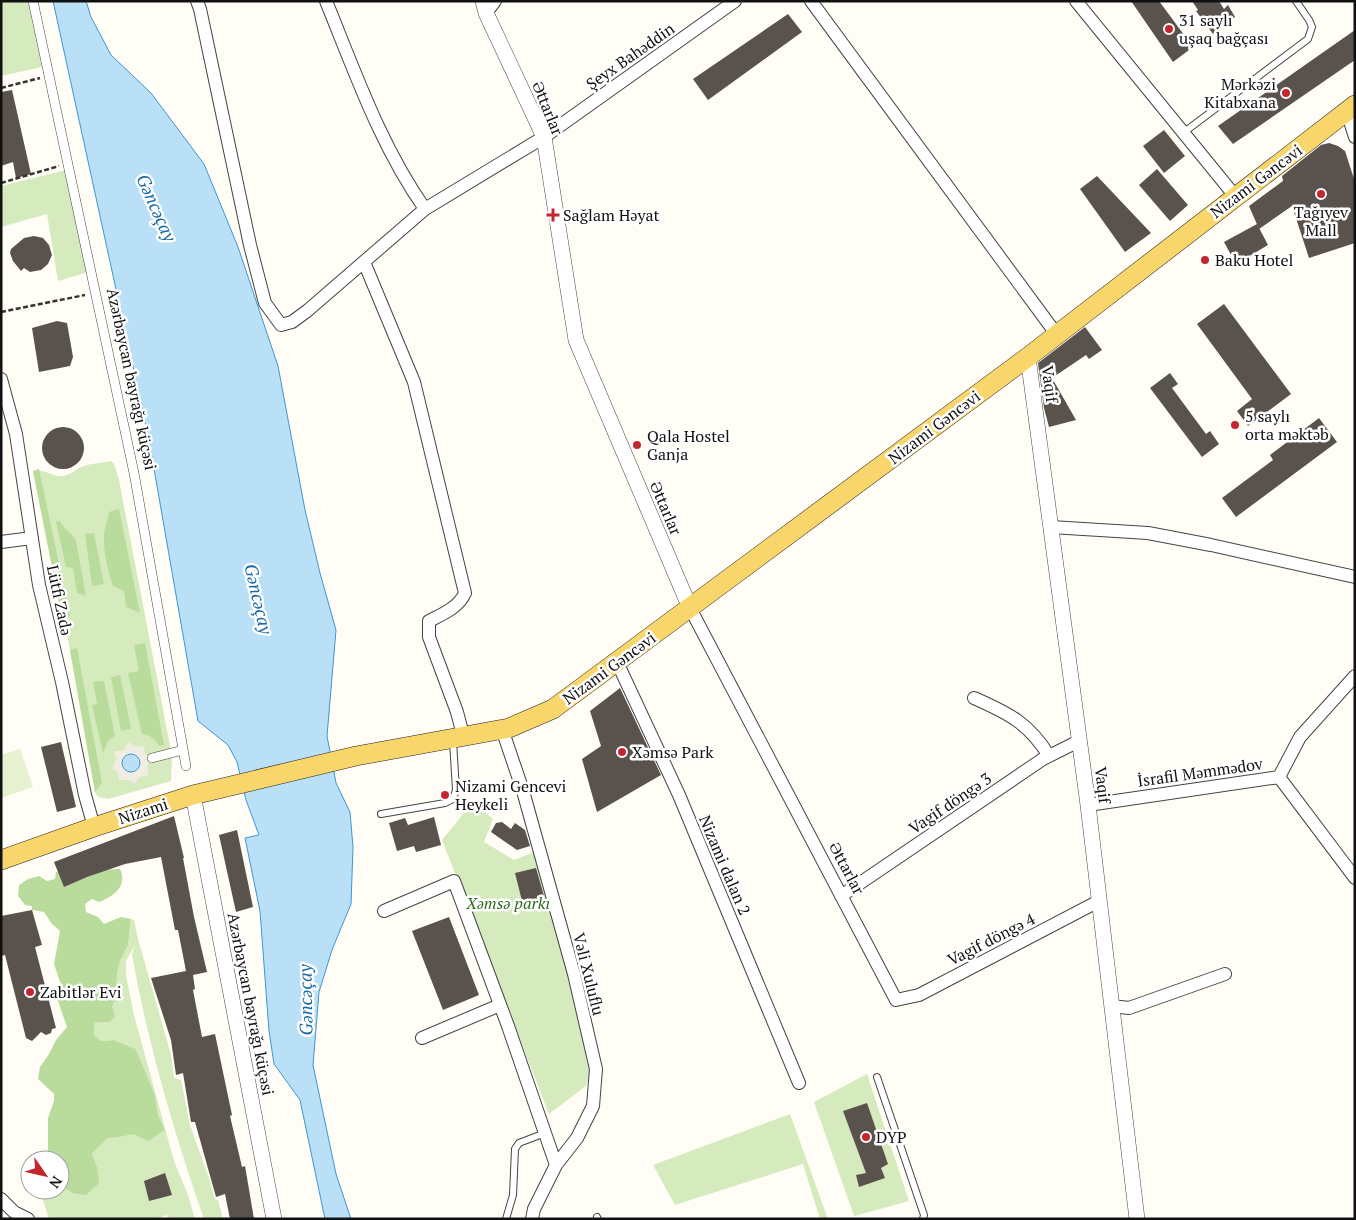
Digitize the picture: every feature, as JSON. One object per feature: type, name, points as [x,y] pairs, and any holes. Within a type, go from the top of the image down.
[{"type":"main road","name":"Nizami Gəncəvi","points":[[458,736],[471,736],[509,728],[553,709],[1057,335],[1235,196],[1351,109]]},
{"type":"main road","name":"Nizami","points":[[94,827],[230,786],[356,756],[458,736]]},
{"type":"main road","points":[[1,860],[94,827]]},
{"type":"street","name":"Azərbaycan bayrağı küçəsi","points":[[33,1],[134,473],[186,766]]},
{"type":"street","name":"Şeyx Bahəddin","points":[[197,1],[250,246],[265,303],[281,324],[292,322],[307,311],[425,209],[544,137],[735,1]]},
{"type":"street","points":[[326,1],[365,98],[408,185],[425,209]]},
{"type":"street","points":[[811,1],[1057,335]]},
{"type":"street","points":[[1076,1],[1235,196]]},
{"type":"street","name":"Əttarlar","points":[[488,5],[544,137],[576,340],[690,608],[896,1000]]},
{"type":"street","points":[[1351,109],[1355,137]]},
{"type":"street","points":[[364,262],[414,382],[465,593],[462,600],[447,612],[429,621],[429,637],[457,712],[458,736]]},
{"type":"street","name":"Vaqif","points":[[1028,356],[1088,804],[1137,1219]]},
{"type":"street","name":"Lütfi Zadə","points":[[1,379],[16,434],[39,585],[62,682],[85,795],[94,827]]},
{"type":"street","points":[[1051,527],[1148,533],[1355,576]]},
{"type":"street","points":[[1,542],[32,538]]},
{"type":"street","name":"Nizami dalan 2","points":[[617,662],[679,795],[799,1083]]},
{"type":"street","name":"İsrafil Məmmədov","points":[[1088,804],[1279,777],[1300,736],[1355,676]]},
{"type":"street","points":[[974,698],[1020,721],[1049,756]]},
{"type":"street","name":"Vəli Xuluflu","points":[[502,729],[526,800],[574,974],[596,1069],[593,1106],[576,1138],[556,1165],[534,1209],[532,1219]]},
{"type":"street","name":"Vagif döngə 3","points":[[841,896],[1049,756],[1079,740]]},
{"type":"street","points":[[152,758],[183,750]]},
{"type":"street","points":[[1279,777],[1355,878]]},
{"type":"street","name":"Azərbaycan bayrağı küçəsi","points":[[193,796],[274,1219]]},
{"type":"street","points":[[384,911],[454,881],[556,1165]]},
{"type":"street","name":"Vagif döngə 4","points":[[896,1000],[919,995],[1099,901]]},
{"type":"street","points":[[1112,1006],[1129,1008],[1225,974]]},
{"type":"street","points":[[422,1038],[500,1005]]},
{"type":"street","points":[[1,1199],[14,1212],[28,1219]]},
{"type":"lane","points":[[1184,133],[1308,39],[1312,27],[1296,1]]},
{"type":"lane","points":[[381,814],[445,803],[453,799],[456,790],[458,736]]},
{"type":"lane","points":[[877,1078],[924,1215],[923,1219]]},
{"type":"lane","points":[[506,1219],[514,1188],[515,1149],[519,1143],[545,1133]]},
{"type":"path","points":[[1,88],[49,76]]},
{"type":"path","points":[[1,183],[68,164]]},
{"type":"path","points":[[1,312],[95,292]]},
{"type":"green space","points":[[1,1],[29,1],[42,67],[1,76]]},
{"type":"green space","points":[[66,170],[88,272],[58,281],[47,214],[1,227],[1,186]]},
{"type":"green space","points":[[111,461],[114,464],[119,480],[172,756],[171,781],[108,799],[98,797],[95,792],[70,650],[33,471],[37,470],[63,476],[87,465]]},
{"type":"green space","points":[[39,469],[70,616],[62,618],[33,471]]},
{"type":"green space","points":[[119,509],[140,613],[126,607],[124,591],[113,586],[106,561],[104,535],[109,512]]},
{"type":"green space","points":[[60,521],[76,541],[86,596],[77,593],[73,568],[66,567],[56,522]]},
{"type":"green space","points":[[94,533],[104,584],[92,586],[85,534]]},
{"type":"green space","points":[[145,643],[164,745],[159,746],[148,735],[142,734],[128,673],[139,671],[134,645]]},
{"type":"green space","points":[[77,648],[102,783],[95,792],[70,650]]},
{"type":"green space","points":[[120,675],[131,729],[121,731],[111,677]]},
{"type":"green space","points":[[104,681],[115,736],[108,741],[103,753],[92,705],[97,704],[93,682]]},
{"type":"green space","points":[[20,749],[33,787],[1,798],[1,755]]},
{"type":"green space","name":"Xəmsə parkı","points":[[473,802],[493,819],[484,842],[514,860],[534,852],[592,1069],[586,1086],[549,1114],[442,840]]},
{"type":"green space","points":[[120,869],[122,880],[118,890],[110,897],[99,902],[92,899],[85,904],[86,912],[98,917],[104,924],[121,917],[131,919],[128,945],[120,961],[117,973],[116,997],[112,1007],[115,1016],[110,1022],[94,1023],[94,1035],[101,1041],[114,1040],[136,1049],[155,1095],[158,1115],[165,1130],[148,1141],[134,1134],[107,1138],[92,1154],[97,1167],[99,1183],[86,1195],[70,1192],[70,1150],[48,1150],[48,1118],[54,1101],[54,1094],[38,1079],[40,1067],[56,1040],[67,1027],[57,998],[61,985],[54,964],[60,931],[52,924],[44,912],[32,910],[32,906],[25,905],[18,896],[19,885],[28,879],[39,876],[47,881],[55,879],[56,872]]},
{"type":"green space","points":[[131,919],[134,920],[171,1055],[174,1078],[181,1080],[190,1125],[215,1199],[218,1200],[223,1219],[204,1219],[182,1154],[138,988],[132,955],[135,945],[126,961],[126,975],[134,1015],[174,1161],[188,1195],[195,1219],[169,1219],[167,1215],[156,1219],[49,1219],[43,1200],[70,1200],[70,1192],[72,1193],[97,1167],[92,1154],[107,1137],[165,1130],[158,1115],[155,1095],[136,1049],[114,1040],[101,1041],[94,1035],[93,1023],[110,1022],[112,1007],[116,997],[117,973],[120,961],[128,945]]},
{"type":"green space","points":[[867,1074],[909,1201],[854,1216],[814,1102]]},
{"type":"green space","points":[[790,1114],[828,1219],[820,1219],[803,1164],[675,1205],[653,1165]]},
{"type":"shaded area","points":[[128,742],[136,747],[144,746],[145,754],[152,758],[147,766],[149,775],[139,777],[135,784],[128,780],[119,780],[118,773],[112,768],[116,760],[114,751],[123,751]]},
{"type":"water","name":"Gəncəçay","points":[[53,1],[86,1],[91,17],[111,55],[151,93],[204,164],[238,247],[278,366],[305,510],[336,630],[327,736],[336,783],[350,812],[353,847],[351,904],[332,950],[319,992],[313,1065],[336,1174],[351,1219],[325,1219],[300,1100],[274,1064],[269,1031],[260,911],[245,838],[259,835],[246,800],[237,762],[228,745],[198,721],[149,440]]},
{"type":"water","points":[[127,754],[135,754],[140,759],[138,770],[127,772],[122,767],[122,759]]},
{"type":"building","name":"31 saylı uşaq bağçası","points":[[1131,1],[1159,1],[1193,47],[1173,62]]},
{"type":"building","points":[[1192,1],[1219,1],[1224,9],[1228,5],[1235,17],[1213,34],[1196,11],[1198,10]]},
{"type":"building","points":[[788,14],[802,32],[708,100],[693,79]]},
{"type":"building","name":"Mərkəzi Kitabxana","points":[[1355,30],[1355,60],[1233,144],[1218,126]]},
{"type":"building","points":[[12,90],[31,174],[16,178],[13,162],[1,166],[1,92]]},
{"type":"building","points":[[1164,130],[1185,156],[1164,173],[1143,146]]},
{"type":"building","name":"Tağıyev Mall","points":[[1329,143],[1345,151],[1355,182],[1355,243],[1309,258],[1292,206],[1259,229],[1249,206],[1283,181],[1282,176],[1321,145]]},
{"type":"building","points":[[1157,169],[1188,205],[1170,221],[1139,185]]},
{"type":"building","points":[[1097,176],[1151,233],[1125,252],[1080,189]]},
{"type":"building","points":[[1257,224],[1268,245],[1236,264],[1224,242]]},
{"type":"building","points":[[34,236],[43,238],[49,245],[52,255],[48,264],[41,270],[30,272],[24,268],[21,271],[13,261],[10,253],[11,249],[24,238]]},
{"type":"building","points":[[1224,304],[1291,394],[1248,426],[1237,411],[1252,399],[1197,324]]},
{"type":"building","points":[[57,321],[67,323],[73,357],[70,366],[39,372],[32,328]]},
{"type":"building","points":[[1085,327],[1102,350],[1089,359],[1086,355],[1052,378],[1076,420],[1049,427],[1044,408],[1038,363]]},
{"type":"building","points":[[1170,373],[1178,384],[1172,388],[1206,434],[1210,431],[1219,444],[1202,457],[1150,388]]},
{"type":"building","points":[[1319,418],[1337,442],[1236,517],[1222,498],[1273,460],[1270,455]]},
{"type":"building","points":[[63,427],[78,433],[84,448],[78,463],[63,469],[48,463],[42,448],[48,433]]},
{"type":"building","name":"Xəmsə Park","points":[[620,688],[661,775],[597,812],[582,759],[601,746],[590,711]]},
{"type":"building","points":[[61,742],[76,807],[57,812],[41,747]]},
{"type":"building","points":[[174,816],[207,972],[193,975],[195,989],[193,990],[202,1037],[215,1034],[232,1115],[230,1116],[242,1167],[245,1166],[254,1219],[230,1219],[225,1194],[216,1197],[195,1122],[191,1122],[183,1073],[176,1075],[171,1040],[151,978],[186,971],[178,930],[175,930],[161,857],[125,864],[64,887],[54,862]]},
{"type":"building","points":[[434,817],[441,845],[416,852],[414,846],[397,851],[389,823],[405,818],[408,825]]},
{"type":"building","points":[[502,822],[511,829],[515,823],[525,830],[530,846],[517,850],[491,832],[496,823]]},
{"type":"building","points":[[237,830],[253,907],[236,912],[219,835]]},
{"type":"building","points":[[536,868],[546,903],[524,909],[515,873]]},
{"type":"building","name":"Zabitlər Evi","points":[[32,910],[42,945],[35,947],[56,1028],[46,1035],[41,1032],[32,1041],[26,1038],[5,955],[1,956],[1,916]]},
{"type":"building","points":[[449,917],[479,995],[443,1010],[412,931]]},
{"type":"building","name":"DYP","points":[[867,1103],[888,1164],[881,1168],[885,1178],[859,1187],[856,1175],[866,1173],[843,1111]]},
{"type":"building","points":[[165,1173],[172,1195],[149,1201],[144,1181]]},
{"type":"place","name":"31 saylı uşaq bağçası","points":[[1169,29]]},
{"type":"place","name":"Mərkəzi Kitabxana","points":[[1286,93]]},
{"type":"place","name":"Tağıyev Mall","points":[[1321,194]]},
{"type":"place","name":"Sağlam Həyat","points":[[553,215]]},
{"type":"place","name":"Baku Hotel","points":[[1205,260]]},
{"type":"place","name":"5 saylı orta məktəb","points":[[1235,425]]},
{"type":"place","name":"Qala Hostel Ganja","points":[[637,445]]},
{"type":"place","name":"Xəmsə Park","points":[[622,752]]},
{"type":"place","name":"Nizami Gencevi Heykeli","points":[[445,795]]},
{"type":"place","name":"Zabitlər Evi","points":[[30,992]]},
{"type":"place","name":"DYP","points":[[866,1137]]}]
